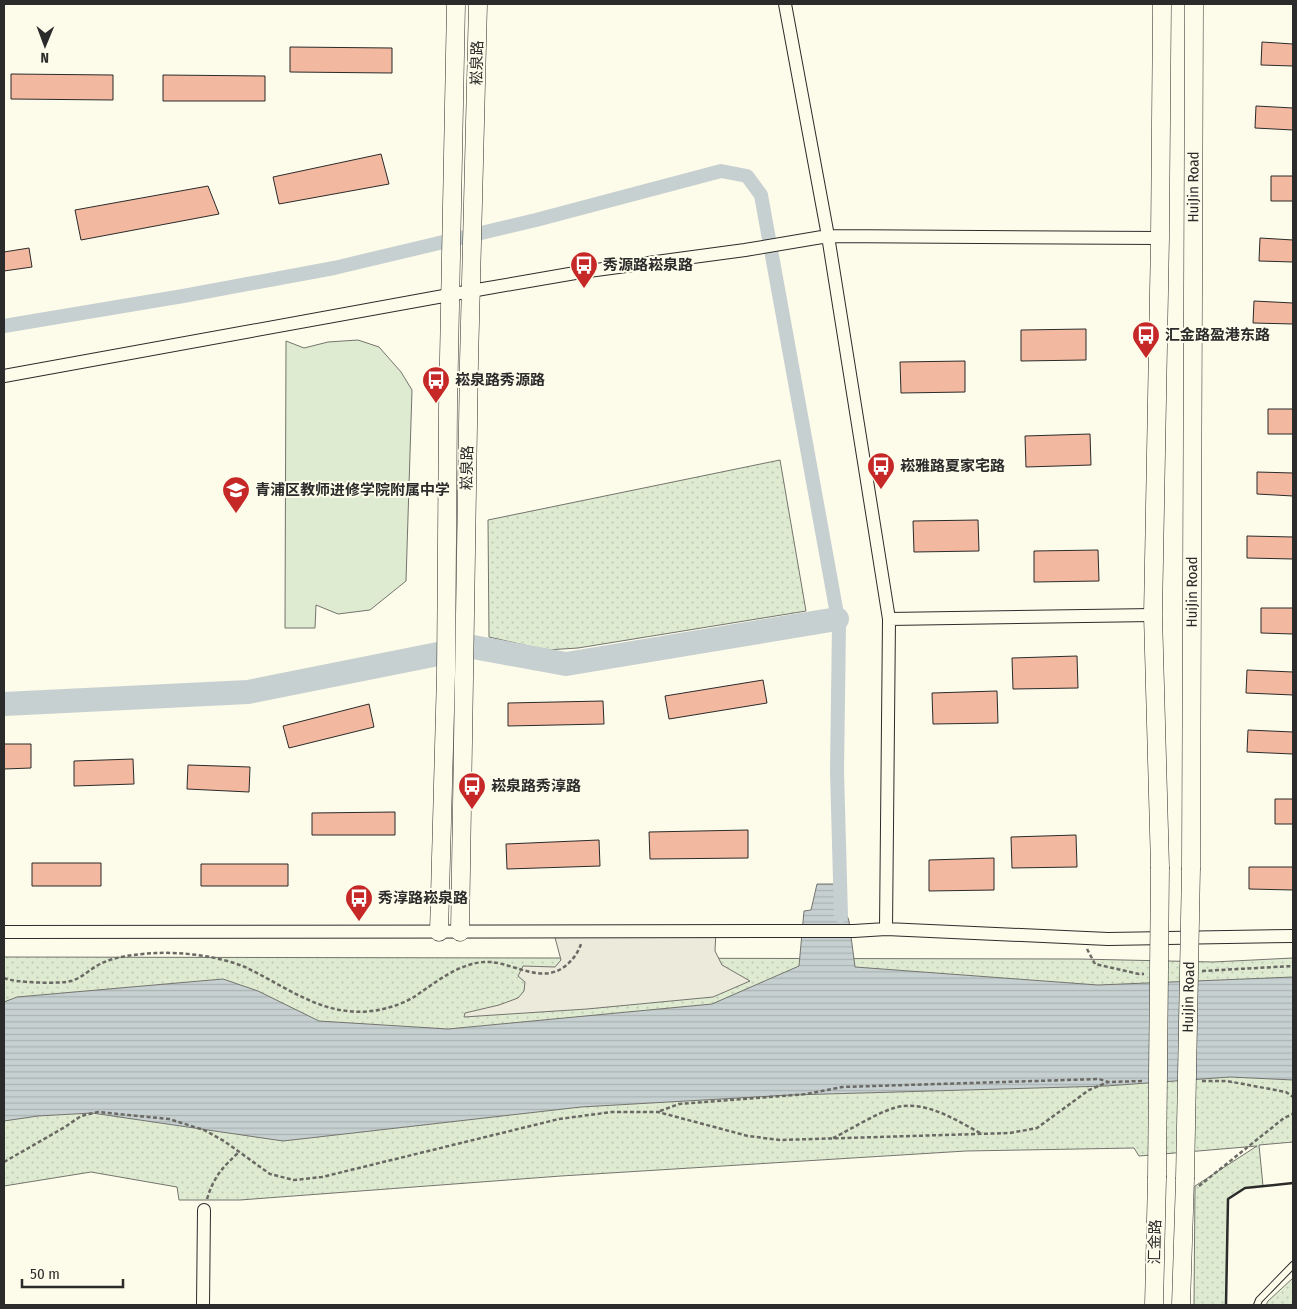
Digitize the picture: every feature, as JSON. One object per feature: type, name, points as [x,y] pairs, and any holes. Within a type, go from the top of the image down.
[{"type":"main road","name":"崧泉路","points":[[439,932],[446,674],[450,295],[456,4]]},
{"type":"main road","name":"崧泉路","points":[[460,932],[478,4]]},
{"type":"main road","name":"HuiJin Road","points":[[1157,1178],[1160,867],[1153,615],[1162,4]]},
{"type":"main road","name":"HuiJin Road","points":[[1185,1179],[1191,868],[1194,4]]},
{"type":"main road","name":"汇金路","points":[[1154,1305],[1157,1178]]},
{"type":"main road","name":"汇金路","points":[[1181,1305],[1185,1179]]},
{"type":"street","points":[[785,4],[828,236],[889,619],[886,929]]},
{"type":"street","points":[[4,376],[582,272],[745,250],[828,236],[1160,238]]},
{"type":"street","points":[[889,619],[1153,615]]},
{"type":"street","points":[[4,932],[854,931],[886,929],[1108,939],[1216,939],[1293,936]]},
{"type":"street","points":[[203,1305],[204,1210]]},
{"type":"lane","points":[[1257,1305],[1259,1300],[1293,1266]]},
{"type":"path","points":[[4,978],[41,982],[70,981],[87,973],[99,964],[116,958],[156,953],[188,955],[224,960],[244,967],[299,995],[329,1007],[347,1011],[370,1012],[411,998],[446,976],[469,965],[485,962],[505,964],[521,970],[546,974],[558,971],[569,963],[579,949],[586,930]]},
{"type":"path","points":[[4,1162],[81,1116],[98,1112],[169,1120],[204,1130],[270,1174],[294,1180],[322,1177],[559,1119],[612,1112],[658,1112],[748,1136],[780,1140],[1010,1134],[1037,1128],[1089,1090],[1108,1082],[1099,1079],[842,1087],[807,1094],[679,1104],[658,1112]]},
{"type":"path","points":[[832,1138],[890,1110],[903,1106],[921,1106],[984,1134]]},
{"type":"path","points":[[1184,1198],[1284,1118],[1293,1114]]},
{"type":"path","points":[[204,1210],[210,1188],[219,1171],[239,1152]]},
{"type":"green space","points":[[358,340],[379,347],[401,372],[412,390],[406,581],[370,610],[338,614],[316,605],[315,628],[285,628],[286,341],[304,348],[328,342]]},
{"type":"green space","points":[[780,460],[806,611],[578,648],[546,650],[489,637],[488,520]]},
{"type":"green space","points":[[4,957],[1079,959],[1213,962],[1293,958],[1293,1142],[1259,1145],[1263,1186],[1245,1188],[1228,1199],[1226,1305],[1194,1305],[1195,1186],[1257,1146],[1139,1156],[1134,1148],[966,1151],[561,1176],[240,1200],[179,1200],[177,1187],[91,1172],[4,1186]]},
{"type":"green space","points":[[1293,1278],[1293,1305],[1266,1305],[1268,1301]]},
{"type":"shaded area","points":[[817,884],[836,884],[849,921],[855,967],[1098,985],[1293,977],[1293,1080],[1230,1077],[1106,1086],[791,1095],[581,1107],[283,1141],[92,1113],[38,1116],[4,1121],[4,1002],[17,997],[223,979],[258,991],[319,1021],[448,1029],[712,1004],[799,966],[804,911],[811,910]]},
{"type":"shaded area","points":[[553,930],[716,930],[715,951],[722,965],[750,981],[713,997],[587,1009],[464,1017],[465,1013],[499,1005],[518,998],[524,991],[525,982],[518,976],[523,966],[555,967],[561,960]]},
{"type":"building","points":[[1262,42],[1293,44],[1293,66],[1261,65]]},
{"type":"building","points":[[290,47],[392,48],[392,73],[290,72]]},
{"type":"building","points":[[11,74],[113,75],[113,100],[11,99]]},
{"type":"building","points":[[163,75],[265,76],[265,101],[163,101]]},
{"type":"building","points":[[1256,106],[1293,108],[1293,130],[1255,128]]},
{"type":"building","points":[[381,154],[389,184],[279,204],[273,177]]},
{"type":"building","points":[[1271,176],[1293,176],[1293,201],[1271,201]]},
{"type":"building","points":[[208,186],[219,214],[81,240],[75,210]]},
{"type":"building","points":[[1260,238],[1293,240],[1293,262],[1259,261]]},
{"type":"building","points":[[29,248],[32,267],[4,271],[4,252]]},
{"type":"building","points":[[1254,301],[1293,303],[1293,324],[1253,323]]},
{"type":"building","points":[[1086,329],[1086,360],[1021,361],[1021,330]]},
{"type":"building","points":[[965,361],[965,392],[901,393],[900,362]]},
{"type":"building","points":[[1268,409],[1293,409],[1293,434],[1268,434]]},
{"type":"building","points":[[1090,434],[1091,465],[1026,467],[1025,436]]},
{"type":"building","points":[[1257,472],[1293,473],[1293,496],[1257,494]]},
{"type":"building","points":[[978,520],[979,551],[914,552],[913,521]]},
{"type":"building","points":[[1247,536],[1293,537],[1293,559],[1247,558]]},
{"type":"building","points":[[1098,550],[1099,581],[1034,582],[1034,551]]},
{"type":"building","points":[[1261,608],[1293,608],[1293,634],[1261,633]]},
{"type":"building","points":[[1077,656],[1078,688],[1013,689],[1012,658]]},
{"type":"building","points":[[1247,670],[1293,672],[1293,695],[1246,693]]},
{"type":"building","points":[[763,680],[767,703],[669,719],[665,696]]},
{"type":"building","points":[[997,691],[998,723],[933,724],[932,693]]},
{"type":"building","points":[[603,701],[604,724],[508,726],[508,703]]},
{"type":"building","points":[[369,704],[374,727],[289,748],[283,726]]},
{"type":"building","points":[[1248,730],[1293,732],[1293,754],[1247,752]]},
{"type":"building","points":[[4,744],[31,744],[31,768],[4,769]]},
{"type":"building","points":[[133,759],[134,784],[74,786],[74,761]]},
{"type":"building","points":[[188,765],[250,767],[249,792],[187,789]]},
{"type":"building","points":[[1275,799],[1293,799],[1293,824],[1275,824]]},
{"type":"building","points":[[395,812],[395,835],[312,835],[312,813]]},
{"type":"building","points":[[748,830],[748,858],[650,859],[649,832]]},
{"type":"building","points":[[1076,835],[1077,867],[1012,868],[1011,837]]},
{"type":"building","points":[[599,840],[600,866],[507,869],[506,844]]},
{"type":"building","points":[[994,858],[994,890],[929,891],[929,860]]},
{"type":"building","points":[[32,863],[101,863],[101,886],[32,886]]},
{"type":"building","points":[[201,864],[288,864],[288,886],[201,886]]},
{"type":"building","points":[[1249,867],[1293,867],[1293,890],[1249,889]]},
{"type":"waterway","points":[[4,326],[334,268],[536,220],[721,171],[747,176],[761,195],[839,625],[837,771],[841,916]]},
{"type":"waterway","points":[[4,704],[248,692],[473,647],[566,664],[837,619]]},
{"type":"wall","points":[[1226,1305],[1228,1199],[1245,1188],[1293,1183]]},
{"type":"place","name":"秀源路崧泉路","points":[[584,289]]},
{"type":"place","name":"汇金路盈港东路","points":[[1146,359]]},
{"type":"place","name":"崧泉路秀源路","points":[[436,404]]},
{"type":"place","name":"崧雅路夏家宅路","points":[[881,490]]},
{"type":"place","name":"青浦区教师进修学院附属中学","points":[[236,514]]},
{"type":"place","name":"崧泉路秀淳路","points":[[472,810]]},
{"type":"place","name":"秀淳路崧泉路","points":[[359,922]]}]
